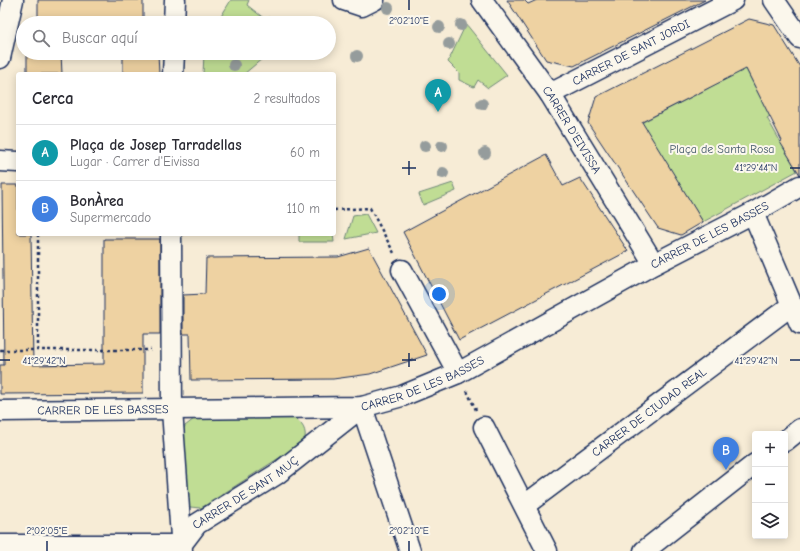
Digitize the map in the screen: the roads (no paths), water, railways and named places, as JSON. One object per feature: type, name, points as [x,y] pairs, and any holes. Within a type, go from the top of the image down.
[{"type":"street","points":[[0,58],[13,0]]},
{"type":"street","points":[[174,16],[175,0]]},
{"type":"street","points":[[344,0],[362,6],[374,0]]},
{"type":"street","name":"CARRER D'EIVISSA","points":[[482,0],[550,94],[654,264]]},
{"type":"street","name":"CARRER DE SANT JORDI","points":[[550,94],[733,0]]},
{"type":"street","points":[[778,2],[800,38]]},
{"type":"street","points":[[173,72],[174,60]]},
{"type":"street","points":[[0,161],[16,162]]},
{"type":"street","name":"CARRER DE LES BASSES","points":[[0,411],[362,407],[402,396],[458,374],[654,264],[753,213],[800,186]]},
{"type":"street","points":[[753,213],[800,324]]},
{"type":"street","points":[[0,545],[182,548],[172,410],[171,236]]},
{"type":"street","points":[[402,270],[458,374]]},
{"type":"street","name":"CARRER DE CIUDAD REAL","points":[[525,505],[792,305]]},
{"type":"street","points":[[362,407],[410,551]]},
{"type":"street","name":"CARRER DE SANT MUÇ","points":[[182,548],[197,524],[277,474],[362,407]]},
{"type":"street","points":[[484,426],[547,551]]},
{"type":"street","points":[[788,439],[800,429]]},
{"type":"street","points":[[644,551],[752,466]]},
{"type":"place","name":"Plaça de Josep Tarradellas","points":[[438,112]]},
{"type":"place","name":"BonÀrea","points":[[726,470]]},
{"type":"park label","name":"Plaça de Santa Rosa","points":[[722,149]]}]
